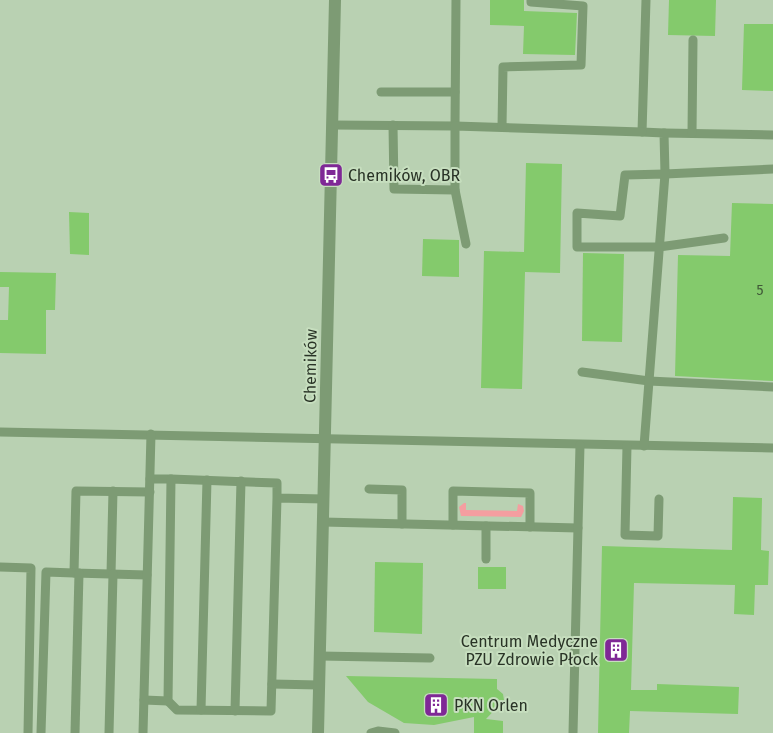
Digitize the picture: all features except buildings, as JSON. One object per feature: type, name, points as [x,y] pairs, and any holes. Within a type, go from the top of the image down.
[{"type":"street","name":"Chemików","points":[[318,733],[335,0]]},
{"type":"lane","points":[[456,0],[454,190],[466,244]]},
{"type":"lane","points":[[502,127],[503,67],[581,65],[583,6],[531,2],[531,0]]},
{"type":"lane","points":[[642,132],[646,0]]},
{"type":"lane","points":[[692,134],[693,40]]},
{"type":"lane","points":[[381,92],[455,92]]},
{"type":"lane","points":[[332,125],[502,127],[773,135]]},
{"type":"lane","points":[[393,125],[394,189],[454,190]]},
{"type":"lane","points":[[644,446],[665,174],[664,133]]},
{"type":"lane","points":[[724,238],[659,247],[577,248],[577,213],[620,216],[625,175],[773,169]]},
{"type":"lane","points":[[582,372],[649,382],[773,387]]},
{"type":"lane","points":[[0,432],[773,448]]},
{"type":"lane","points":[[143,733],[151,434]]},
{"type":"lane","points":[[573,733],[580,445]]},
{"type":"lane","points":[[627,446],[625,535],[658,536],[659,499]]},
{"type":"lane","points":[[144,700],[168,701],[177,710],[271,711],[272,684],[277,482],[150,479]]},
{"type":"lane","points":[[168,701],[171,479]]},
{"type":"lane","points":[[201,710],[207,480]]},
{"type":"lane","points":[[235,710],[241,481]]},
{"type":"lane","points":[[369,489],[402,490],[402,524]]},
{"type":"lane","points":[[76,733],[76,491],[150,492]]},
{"type":"lane","points":[[109,733],[113,491]]},
{"type":"lane","points":[[453,525],[453,491],[530,493],[530,527]]},
{"type":"lane","points":[[277,498],[324,499]]},
{"type":"lane","points":[[323,522],[578,528]]},
{"type":"lane","points":[[486,526],[486,559]]},
{"type":"lane","points":[[0,567],[31,568],[28,733]]},
{"type":"lane","points":[[41,733],[46,572],[147,575]]},
{"type":"lane","points":[[320,656],[430,658]]},
{"type":"lane","points":[[272,684],[319,685]]},
{"type":"lane","points":[[371,733],[378,730],[395,733]]},
{"type":"shaded area","points":[[466,503],[466,510],[517,511],[518,504],[523,506],[524,511],[521,517],[461,516],[459,507]]},
{"type":"place","name":"Chemików, OBR","points":[[331,175]]},
{"type":"place","name":"Centrum Medyczne PZU Zdrowie Płock","points":[[616,650]]},
{"type":"place","name":"PKN Orlen","points":[[436,705]]}]
